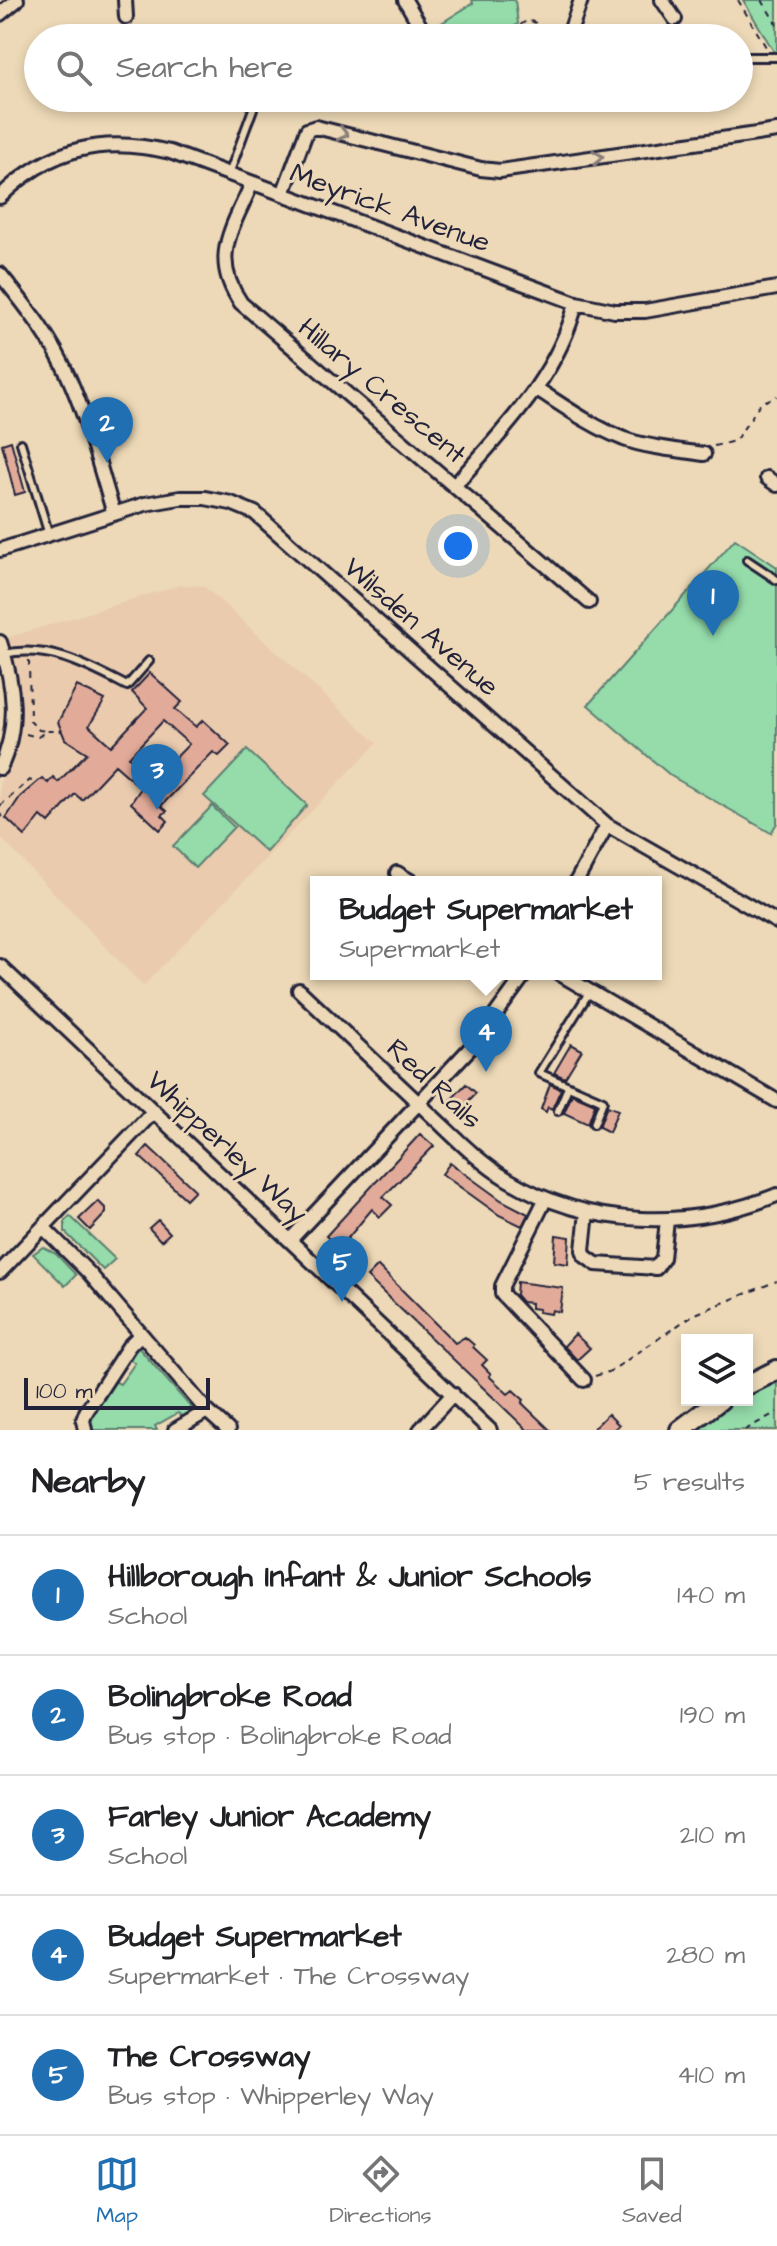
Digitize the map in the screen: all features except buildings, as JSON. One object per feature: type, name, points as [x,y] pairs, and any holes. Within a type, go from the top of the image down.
[{"type":"main road","points":[[753,1382],[777,1370]]},
{"type":"main road","points":[[680,1430],[712,1406]]},
{"type":"street","points":[[0,14],[17,0]]},
{"type":"street","points":[[125,0],[126,17]]},
{"type":"street","points":[[405,0],[419,24]]},
{"type":"street","points":[[573,24],[581,0]]},
{"type":"street","points":[[662,0],[675,19]]},
{"type":"street","points":[[283,194],[307,130],[316,127],[481,169],[500,171],[777,131]]},
{"type":"street","name":"Meyrick Avenue","points":[[0,197],[10,187],[62,154],[107,144],[136,144],[170,152],[576,303],[615,311],[645,311],[777,288]]},
{"type":"street","name":"Hillary Crescent","points":[[252,183],[226,245],[224,262],[229,286],[241,303],[589,602]]},
{"type":"street","points":[[0,274],[44,333],[68,375],[114,514]]},
{"type":"street","points":[[455,485],[537,389],[571,323],[576,303]]},
{"type":"street","points":[[537,389],[590,423],[625,439],[704,454]]},
{"type":"street","name":"Wilsden Avenue","points":[[0,550],[145,504],[180,498],[205,498],[231,503],[255,513],[607,825],[777,922]]},
{"type":"street","points":[[0,768],[16,736],[14,706],[2,648]]},
{"type":"street","points":[[579,876],[607,825]]},
{"type":"street","points":[[397,873],[402,876]]},
{"type":"street","name":"Whipperley Way","points":[[0,966],[490,1430]]},
{"type":"street","points":[[290,1240],[475,1043],[521,980]]},
{"type":"street","points":[[571,980],[777,1101]]},
{"type":"street","name":"Red Rails","points":[[299,990],[472,1152],[505,1178],[545,1200],[587,1212],[667,1220],[723,1213],[777,1195]]},
{"type":"street","points":[[0,1272],[154,1111]]},
{"type":"street","points":[[545,1200],[502,1286],[502,1294],[584,1380]]},
{"type":"street","points":[[587,1212],[583,1250],[585,1256],[596,1264],[656,1268],[663,1258],[667,1220]]},
{"type":"street","points":[[43,1227],[89,1273],[207,1411],[228,1430]]},
{"type":"street","points":[[85,1430],[83,1420],[86,1412],[129,1346],[141,1334]]},
{"type":"street","points":[[420,1430],[453,1394]]},
{"type":"street","points":[[175,1430],[207,1411]]},
{"type":"lane","points":[[753,57],[774,56]]},
{"type":"lane","points":[[229,174],[252,112]]},
{"type":"lane","points":[[21,443],[49,535]]},
{"type":"lane","points":[[747,560],[777,580]]},
{"type":"lane","points":[[2,648],[67,658],[127,686],[149,661]]},
{"type":"lane","points":[[590,991],[539,1073],[603,1101],[594,1124]]},
{"type":"lane","points":[[558,1111],[568,1087]]},
{"type":"path","points":[[738,0],[774,56]]},
{"type":"path","points":[[762,0],[777,25]]},
{"type":"path","points":[[704,454],[716,444],[735,441],[761,403],[777,396]]},
{"type":"path","points":[[29,651],[30,721],[35,728],[62,731]]},
{"type":"path","points":[[16,736],[38,737],[46,731]]},
{"type":"path","points":[[0,806],[30,780],[35,784]]},
{"type":"path","points":[[584,1380],[611,1371],[693,1315],[777,1281]]},
{"type":"path","points":[[745,1430],[777,1412]]},
{"type":"shaded area","points":[[180,585],[204,586],[377,743],[143,986],[0,837],[0,783],[12,758],[20,717],[16,680],[6,638]]},
{"type":"green space","points":[[472,0],[515,0],[518,24],[440,24],[473,3]]},
{"type":"green space","points":[[743,0],[777,0],[777,55],[776,55]]},
{"type":"green space","points":[[735,539],[777,567],[777,823],[771,833],[671,776],[588,705]]},
{"type":"green space","points":[[247,750],[307,805],[266,852],[204,796]]},
{"type":"green space","points":[[212,806],[234,827],[195,868],[173,846]]},
{"type":"green space","points":[[70,1216],[115,1259],[103,1270],[65,1232],[65,1221]]},
{"type":"green space","points":[[43,1247],[56,1254],[76,1275],[65,1286],[33,1254]]},
{"type":"green space","points":[[138,1347],[194,1411],[193,1415],[185,1419],[178,1413],[155,1426],[157,1430],[90,1430],[89,1414],[112,1380],[120,1384],[135,1363],[126,1357]]},
{"type":"green space","points":[[777,1379],[777,1430],[693,1430],[722,1406],[753,1406],[753,1389]]},
{"type":"place","name":"Bolingbroke Road","points":[[107,463]]},
{"type":"place","name":"Hillborough Infant & Junior Schools","points":[[713,636]]},
{"type":"place","name":"Farley Junior Academy","points":[[157,810]]},
{"type":"place","name":"Budget Supermarket","points":[[486,1072]]},
{"type":"place","name":"The Crossway","points":[[342,1302]]}]
